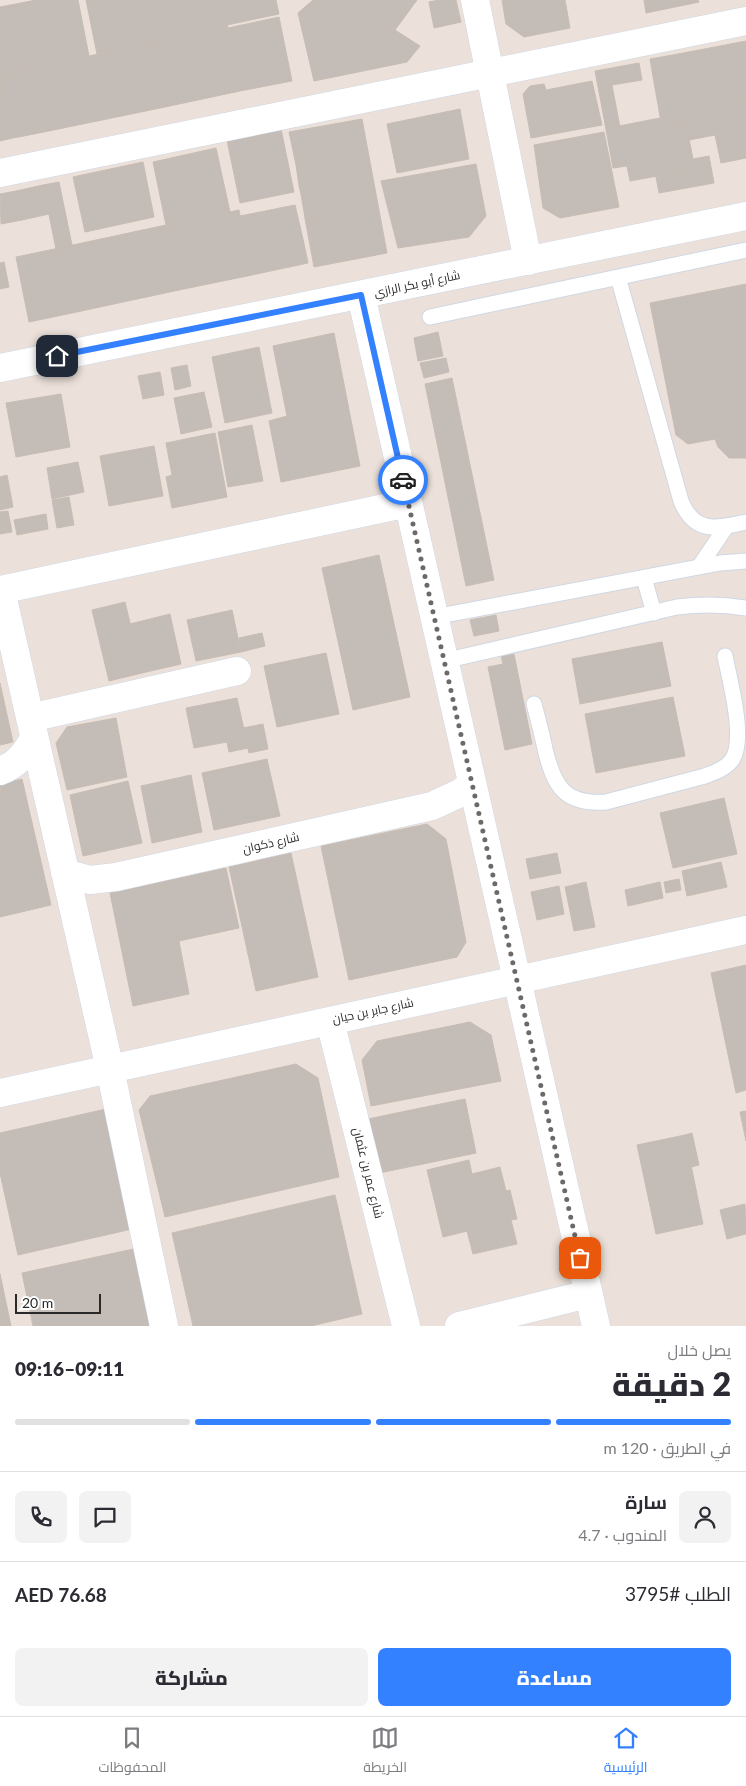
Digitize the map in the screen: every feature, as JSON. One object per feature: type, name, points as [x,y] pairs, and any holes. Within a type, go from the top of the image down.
[{"type":"street","points":[[475,0],[528,261]]},
{"type":"street","points":[[0,173],[746,21]]},
{"type":"street","name":"شارع أبو بكر الرازي","points":[[0,368],[746,216]]},
{"type":"street","points":[[361,295],[596,1326]]},
{"type":"street","points":[[164,1326],[110,1069],[1,590],[408,503]]},
{"type":"street","points":[[32,728],[237,671]]},
{"type":"street","points":[[0,771],[18,760],[28,750],[32,728]]},
{"type":"street","name":"شارع ذكوان","points":[[65,873],[90,880],[116,878],[432,806],[460,793],[472,785]]},
{"type":"street","name":"شارع جابر بن حيان","points":[[0,1093],[746,930]]},
{"type":"street","name":"شارع عمر بن عثمان","points":[[330,1021],[406,1326]]},
{"type":"street","points":[[459,1326],[588,1294]]},
{"type":"lane","points":[[430,316],[746,250]]},
{"type":"lane","points":[[618,277],[685,512],[703,526],[714,528],[746,522]]},
{"type":"lane","points":[[699,567],[726,526]]},
{"type":"lane","points":[[434,617],[720,563],[746,562]]},
{"type":"lane","points":[[644,578],[654,613]]},
{"type":"lane","points":[[444,661],[677,607],[701,604],[726,604],[746,608]]},
{"type":"lane","points":[[534,704],[554,778],[563,791],[576,799],[591,803],[606,802],[720,771],[732,760],[742,729],[725,656]]},
{"type":"building","points":[[36,0],[78,0],[89,56],[34,67],[21,3]]},
{"type":"building","points":[[86,0],[144,0],[153,43],[97,54]]},
{"type":"building","points":[[144,0],[222,0],[228,28],[153,43]]},
{"type":"building","points":[[222,0],[276,0],[279,14],[227,25]]},
{"type":"building","points":[[313,0],[355,0],[420,46],[407,62],[314,81],[298,13]]},
{"type":"building","points":[[355,0],[417,0],[395,30]]},
{"type":"building","points":[[456,0],[461,22],[434,28],[429,2]]},
{"type":"building","points":[[502,0],[565,0],[570,28],[524,37],[506,24]]},
{"type":"building","points":[[644,0],[698,0],[699,2],[646,13]]},
{"type":"building","points":[[21,3],[34,67],[0,74],[0,7]]},
{"type":"building","points":[[279,17],[292,81],[240,91],[228,28]]},
{"type":"building","points":[[228,28],[240,91],[165,107],[153,43]]},
{"type":"building","points":[[746,41],[746,96],[683,108],[673,55]]},
{"type":"building","points":[[153,43],[165,107],[102,120],[89,56]]},
{"type":"building","points":[[673,55],[686,123],[662,128],[650,59]]},
{"type":"building","points":[[89,56],[102,120],[34,134],[21,70]]},
{"type":"building","points":[[639,63],[642,80],[612,85],[619,122],[605,124],[595,71]]},
{"type":"building","points":[[21,70],[34,134],[13,138],[0,74]]},
{"type":"building","points":[[0,74],[13,138],[0,141]]},
{"type":"building","points":[[592,81],[602,125],[531,138],[523,94],[530,86],[544,84],[546,90]]},
{"type":"building","points":[[746,96],[746,158],[721,163],[715,135],[689,140],[683,108]]},
{"type":"building","points":[[460,109],[469,159],[397,173],[387,124]]},
{"type":"building","points":[[660,118],[662,128],[677,125],[685,171],[630,181],[619,126]]},
{"type":"building","points":[[362,119],[387,253],[314,267],[306,224],[326,221],[320,191],[301,194],[299,186],[336,179],[332,158],[296,165],[289,132]]},
{"type":"building","points":[[619,122],[627,166],[613,168],[605,124]]},
{"type":"building","points":[[686,123],[693,159],[709,156],[714,183],[659,193],[656,177],[685,171],[677,125]]},
{"type":"building","points":[[281,129],[294,192],[240,203],[227,140]]},
{"type":"building","points":[[604,132],[619,207],[560,218],[543,208],[534,145]]},
{"type":"building","points":[[216,148],[230,212],[166,225],[153,162]]},
{"type":"building","points":[[332,158],[336,179],[299,186],[296,165]]},
{"type":"building","points":[[143,162],[154,217],[85,232],[73,177]]},
{"type":"building","points":[[476,164],[486,216],[469,237],[398,248],[381,181]]},
{"type":"building","points":[[59,182],[72,245],[56,249],[43,185]]},
{"type":"building","points":[[43,185],[49,214],[22,220],[16,191]]},
{"type":"building","points":[[16,191],[22,220],[1,224],[0,194]]},
{"type":"building","points":[[320,191],[326,221],[306,224],[301,194]]},
{"type":"building","points":[[295,205],[303,239],[247,250],[240,216]]},
{"type":"building","points":[[239,210],[252,275],[179,290],[166,225]]},
{"type":"building","points":[[166,225],[179,290],[72,313],[59,248]]},
{"type":"building","points":[[303,239],[308,263],[252,275],[247,250]]},
{"type":"building","points":[[59,248],[72,313],[29,322],[16,257]]},
{"type":"building","points":[[4,262],[9,287],[0,289],[0,263]]},
{"type":"building","points":[[746,284],[746,458],[729,458],[718,447],[715,439],[688,444],[676,435],[650,303]]},
{"type":"building","points":[[438,332],[443,356],[418,361],[414,338]]},
{"type":"building","points":[[334,333],[360,466],[281,482],[269,421],[287,416],[273,346]]},
{"type":"building","points":[[259,347],[272,413],[225,423],[212,357]]},
{"type":"building","points":[[446,358],[449,372],[424,378],[420,363]]},
{"type":"building","points":[[187,365],[191,386],[175,390],[171,368]]},
{"type":"building","points":[[160,372],[164,395],[143,399],[138,376]]},
{"type":"building","points":[[452,378],[494,580],[466,586],[425,384]]},
{"type":"building","points":[[204,392],[212,427],[181,434],[174,398]]},
{"type":"building","points":[[61,394],[70,447],[16,457],[6,403]]},
{"type":"building","points":[[252,425],[263,481],[228,487],[218,432]]},
{"type":"building","points":[[215,433],[227,497],[172,508],[166,477],[172,475],[166,443]]},
{"type":"building","points":[[154,446],[163,496],[109,506],[100,456]]},
{"type":"building","points":[[78,462],[84,492],[52,499],[47,468]]},
{"type":"building","points":[[7,475],[13,507],[0,510],[0,477]]},
{"type":"building","points":[[69,497],[74,525],[57,528],[52,500]]},
{"type":"building","points":[[8,511],[12,532],[0,534],[0,512]]},
{"type":"building","points":[[46,514],[48,529],[17,535],[14,520]]},
{"type":"building","points":[[379,555],[410,697],[353,710],[322,568]]},
{"type":"building","points":[[125,602],[142,673],[109,681],[92,610]]},
{"type":"building","points":[[232,610],[241,652],[196,661],[187,620]]},
{"type":"building","points":[[170,614],[181,664],[142,673],[130,624]]},
{"type":"building","points":[[496,615],[499,631],[474,636],[470,620]]},
{"type":"building","points":[[262,633],[265,646],[241,652],[239,638]]},
{"type":"building","points":[[662,642],[671,686],[580,704],[572,659]]},
{"type":"building","points":[[326,653],[339,714],[277,727],[264,666]]},
{"type":"building","points":[[514,654],[532,744],[505,750],[488,667],[503,664],[501,656]]},
{"type":"building","points":[[0,683],[13,742],[0,745]]},
{"type":"building","points":[[673,697],[685,756],[596,773],[585,714]]},
{"type":"building","points":[[237,698],[248,748],[229,752],[227,742],[194,748],[186,708]]},
{"type":"building","points":[[116,718],[127,777],[67,790],[56,743],[67,727]]},
{"type":"building","points":[[263,724],[268,749],[249,753],[243,728]]},
{"type":"building","points":[[267,759],[280,816],[214,830],[202,773]]},
{"type":"building","points":[[191,775],[202,832],[152,843],[141,786]]},
{"type":"building","points":[[22,779],[51,905],[0,917],[0,784]]},
{"type":"building","points":[[128,781],[142,843],[83,856],[70,795]]},
{"type":"building","points":[[724,798],[737,854],[673,868],[660,813]]},
{"type":"building","points":[[427,824],[446,839],[466,942],[457,957],[349,980],[321,846]]},
{"type":"building","points":[[291,853],[318,977],[256,991],[229,867]]},
{"type":"building","points":[[557,853],[561,873],[530,879],[526,859]]},
{"type":"building","points":[[721,862],[727,887],[687,896],[682,871]]},
{"type":"building","points":[[226,868],[239,928],[179,941],[189,994],[133,1006],[110,893]]},
{"type":"building","points":[[679,879],[681,890],[666,893],[664,882]]},
{"type":"building","points":[[586,882],[595,927],[574,931],[565,887]]},
{"type":"building","points":[[660,882],[663,898],[628,906],[625,890]]},
{"type":"building","points":[[559,886],[564,914],[537,920],[531,892]]},
{"type":"building","points":[[746,965],[746,1090],[736,1093],[711,973]]},
{"type":"building","points":[[470,1022],[491,1035],[501,1081],[371,1106],[362,1060],[377,1041]]},
{"type":"building","points":[[296,1064],[318,1078],[339,1177],[165,1217],[139,1110],[150,1096]]},
{"type":"building","points":[[465,1099],[476,1153],[423,1164],[411,1110]]},
{"type":"building","points":[[106,1109],[132,1229],[18,1255],[0,1173],[0,1133]]},
{"type":"building","points":[[411,1110],[423,1164],[379,1173],[368,1119]]},
{"type":"building","points":[[746,1111],[746,1141],[740,1112]]},
{"type":"building","points":[[692,1133],[699,1165],[691,1167],[685,1135]]},
{"type":"building","points":[[685,1135],[703,1224],[656,1234],[637,1145]]},
{"type":"building","points":[[469,1160],[472,1174],[500,1167],[506,1191],[510,1190],[517,1219],[511,1220],[517,1244],[473,1254],[467,1231],[443,1237],[427,1170]]},
{"type":"building","points":[[335,1195],[362,1314],[311,1326],[193,1326],[172,1233]]},
{"type":"building","points":[[745,1204],[746,1234],[727,1239],[720,1210]]},
{"type":"building","points":[[138,1248],[156,1326],[33,1326],[22,1273]]},
{"type":"building","points":[[0,1274],[11,1326],[0,1326]]},
{"type":"way so far","points":[[403,480],[580,1258]]},
{"type":"route","points":[[57,356],[361,295],[403,480]]}]
